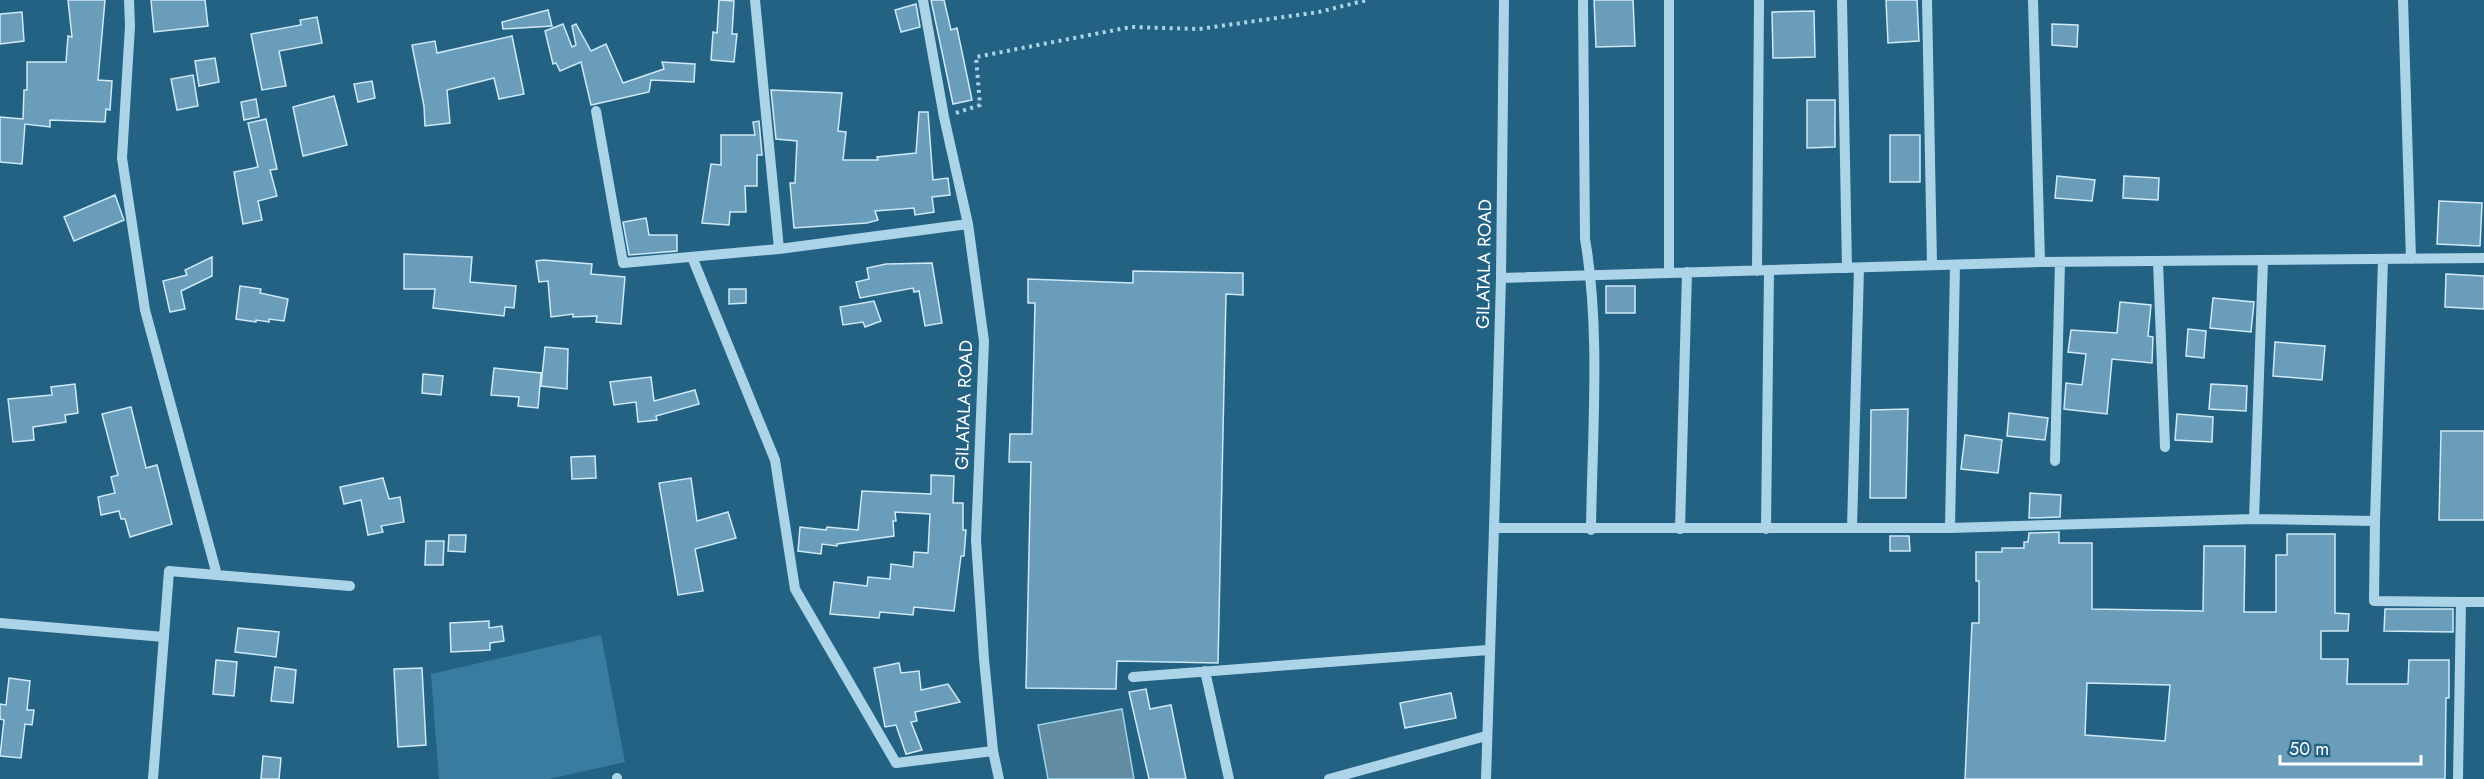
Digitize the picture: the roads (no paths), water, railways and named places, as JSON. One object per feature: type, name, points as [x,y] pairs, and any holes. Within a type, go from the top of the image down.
[{"type":"street","points":[[129,0],[130,26],[122,158],[145,310],[217,575]]},
{"type":"street","points":[[755,0],[779,249]]},
{"type":"street","name":"GILATALA ROAD","points":[[923,0],[944,117],[968,224],[984,341],[976,540],[993,751],[999,779]]},
{"type":"street","name":"GILATALA ROAD","points":[[1486,779],[1488,650],[1501,278],[1504,0]]},
{"type":"street","points":[[1583,0],[1585,239],[1591,275],[1593,363],[1591,530]]},
{"type":"street","points":[[1669,0],[1669,271]]},
{"type":"street","points":[[1760,0],[1766,529]]},
{"type":"street","points":[[1842,0],[1847,268]]},
{"type":"street","points":[[1928,0],[1932,266]]},
{"type":"street","points":[[2033,0],[2040,262]]},
{"type":"street","points":[[2403,0],[2411,259]]},
{"type":"street","points":[[596,111],[623,263],[779,249],[968,224]]},
{"type":"street","points":[[692,257],[775,460],[795,589],[896,763],[993,751]]},
{"type":"street","points":[[1501,278],[1669,271],[2040,262],[2484,258]]},
{"type":"street","points":[[2383,259],[2374,601],[2484,602]]},
{"type":"street","points":[[2254,519],[2263,260]]},
{"type":"street","points":[[2158,261],[2165,447]]},
{"type":"street","points":[[2055,460],[2060,262]]},
{"type":"street","points":[[1950,528],[1955,265]]},
{"type":"street","points":[[1852,528],[1859,268]]},
{"type":"street","points":[[1680,529],[1687,272]]},
{"type":"street","points":[[1494,528],[1591,530],[1950,528],[2254,519],[2375,521]]},
{"type":"street","points":[[153,779],[169,571],[350,586]]},
{"type":"street","points":[[2458,779],[2461,602]]},
{"type":"street","points":[[0,623],[164,637]]},
{"type":"street","points":[[1133,677],[1488,650]]},
{"type":"street","points":[[1205,671],[1229,779]]},
{"type":"street","points":[[1329,779],[1486,736]]}]
